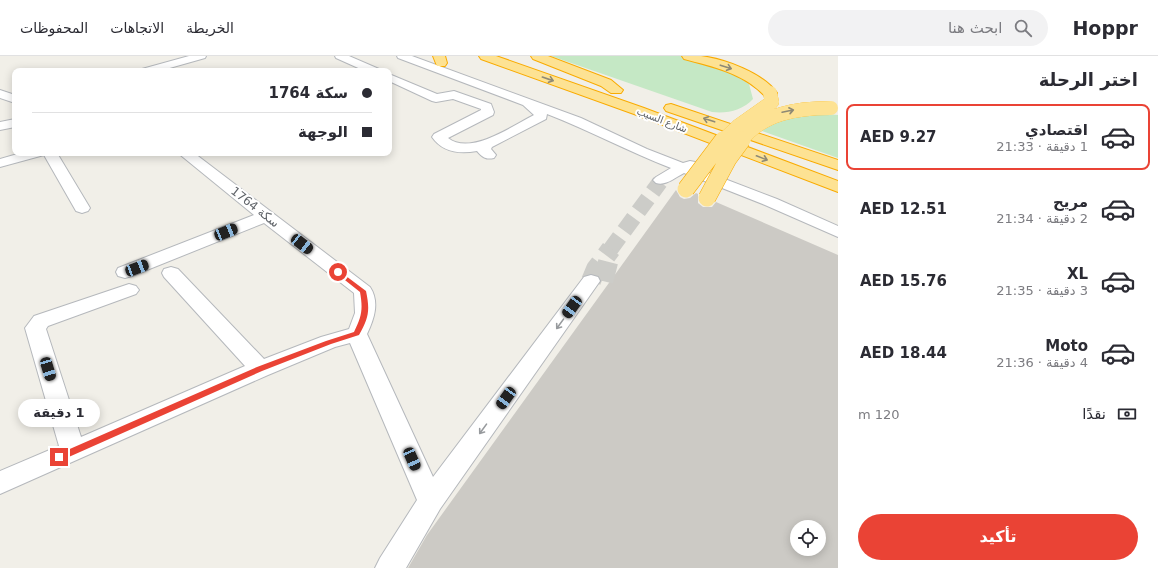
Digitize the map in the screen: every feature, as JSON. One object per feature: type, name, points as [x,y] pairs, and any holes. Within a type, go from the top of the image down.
[{"type":"highway","points":[[537,56],[606,83],[616,90]]},
{"type":"highway","points":[[686,189],[721,141],[739,125],[762,111],[772,102],[770,92],[763,84],[722,66],[688,56]]},
{"type":"highway","name":"شارع السيب","points":[[481,57],[522,63],[616,90],[838,165]]},
{"type":"highway","name":"شارع السيب","points":[[522,63],[639,111],[838,187]]},
{"type":"highway","points":[[707,198],[736,146],[746,135],[759,125],[775,115],[785,112],[815,108],[835,108]]},
{"type":"street","points":[[157,68],[201,56]]},
{"type":"street","points":[[340,56],[368,68]]},
{"type":"street","points":[[402,56],[576,121],[642,152],[689,166],[838,223]]},
{"type":"street","points":[[421,56],[440,60],[610,128],[689,166],[838,232]]},
{"type":"street","points":[[392,78],[436,98],[454,95],[487,107],[488,112],[439,137],[451,148],[487,150],[541,116],[538,110],[525,102]]},
{"type":"street","points":[[0,94],[12,98]]},
{"type":"street","points":[[506,146],[504,144],[507,140],[543,124],[552,121],[576,121]]},
{"type":"street","points":[[0,126],[12,124]]},
{"type":"street","points":[[642,152],[658,165],[662,171],[660,181],[670,174],[689,166]]},
{"type":"street","points":[[0,163],[27,156]]},
{"type":"street","points":[[52,156],[82,208]]},
{"type":"street","name":"سكة 1764","points":[[190,156],[363,291],[366,307],[364,318],[357,334]]},
{"type":"street","points":[[73,451],[35,328],[41,321],[266,216]]},
{"type":"street","points":[[171,273],[260,369]]},
{"type":"street","points":[[390,568],[431,501],[588,276]]},
{"type":"street","points":[[0,483],[260,369],[328,342],[357,334],[431,501]]},
{"type":"green space","points":[[551,56],[681,56],[706,63],[735,75],[749,84],[753,99],[744,106],[729,112],[712,112]]},
{"type":"green space","points":[[826,114],[838,115],[838,158],[762,131],[769,126],[792,118]]},
{"type":"building","points":[[676,190],[680,197],[684,199],[690,198],[696,193],[698,194],[698,203],[703,207],[712,207],[716,202],[838,255],[838,568],[408,568],[427,535]]},
{"type":"tunnel","points":[[610,250],[660,182]]},
{"type":"tunnel","points":[[596,269],[611,249]]},
{"type":"tunnel","points":[[591,281],[596,269]]},
{"type":"tunnel","points":[[596,269],[616,274]]},
{"type":"route","points":[[59,457],[260,369],[328,342],[357,334],[364,318],[366,307],[363,291],[338,272]]}]
